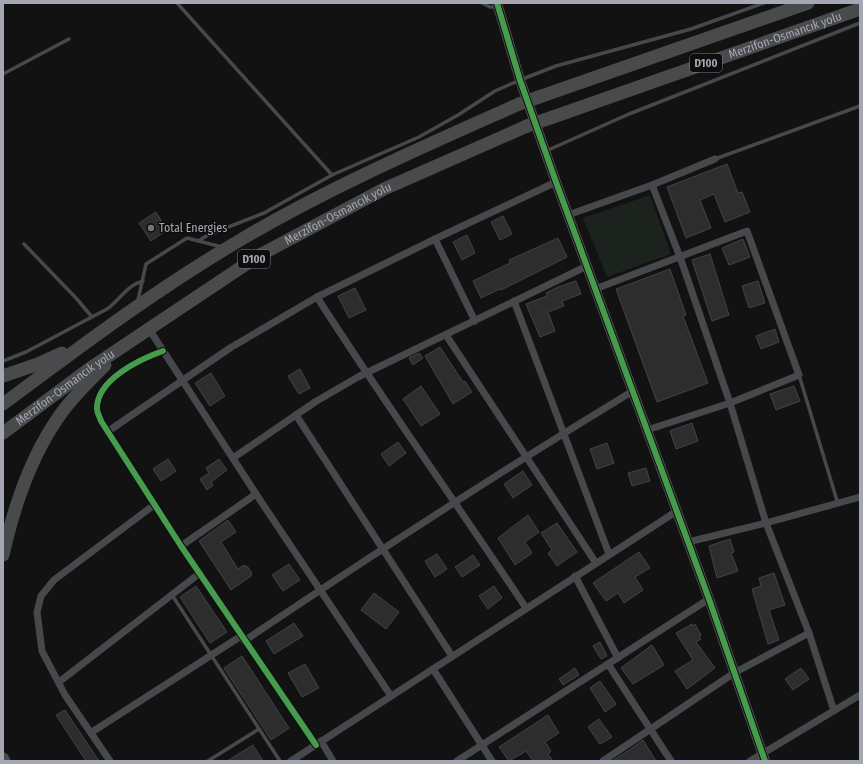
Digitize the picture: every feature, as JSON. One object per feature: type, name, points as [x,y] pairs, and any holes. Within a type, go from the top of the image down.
[{"type":"highway","name":"Merzifon-Osmancık yolu","points":[[3,404],[87,341],[137,306],[227,248],[376,168],[519,104],[808,3]]},
{"type":"highway","name":"Merzifon-Osmancık yolu","points":[[3,433],[89,369],[258,256],[384,189],[527,126],[860,9]]},
{"type":"highway","points":[[3,376],[38,364],[87,341]]},
{"type":"highway","points":[[3,555],[16,503],[45,438],[60,414],[77,393],[126,344]]},
{"type":"street","points":[[497,5],[520,80],[556,182],[709,599],[763,757]]},
{"type":"street","points":[[568,215],[652,185],[714,159]]},
{"type":"street","points":[[107,432],[230,348],[317,297],[556,182]]},
{"type":"street","points":[[652,185],[680,257],[730,403],[766,523],[809,633],[834,711]]},
{"type":"street","points":[[595,289],[747,231],[799,375],[730,403],[647,430]]},
{"type":"street","points":[[435,239],[475,321]]},
{"type":"street","points":[[233,458],[315,402],[366,374],[587,266]]},
{"type":"street","points":[[317,297],[366,374],[456,502],[526,608]]},
{"type":"street","points":[[514,301],[609,554]]},
{"type":"street","points":[[148,329],[391,696]]},
{"type":"street","points":[[446,334],[596,563]]},
{"type":"street","points":[[163,351],[143,358],[106,386],[99,397],[97,409],[107,432],[242,638],[318,743],[333,761]]},
{"type":"street","points":[[92,732],[211,655],[242,638],[320,590],[382,548],[526,456],[633,391]]},
{"type":"street","points":[[296,415],[452,656]]},
{"type":"street","points":[[181,546],[256,494]]},
{"type":"street","points":[[688,542],[766,523],[860,497]]},
{"type":"street","points":[[110,761],[92,732],[65,695],[42,651],[37,612],[41,596],[54,580],[154,505]]},
{"type":"street","points":[[291,761],[677,511]]},
{"type":"street","points":[[59,682],[200,573]]},
{"type":"street","points":[[575,576],[618,658]]},
{"type":"street","points":[[457,761],[709,599]]},
{"type":"street","points":[[603,761],[734,673],[809,633]]},
{"type":"street","points":[[608,664],[671,761]]},
{"type":"street","points":[[433,669],[492,761]]},
{"type":"street","points":[[750,761],[763,757],[860,696]]},
{"type":"lane","points":[[177,3],[332,175]]},
{"type":"lane","points":[[482,3],[490,7],[497,5]]},
{"type":"lane","points":[[198,241],[208,234],[264,213],[332,175],[419,137],[458,115],[495,91],[520,80],[556,66],[691,29],[764,3]]},
{"type":"lane","points":[[546,152],[629,114],[860,23]]},
{"type":"lane","points":[[3,74],[69,39]]},
{"type":"lane","points":[[714,159],[860,106]]},
{"type":"lane","points":[[137,306],[146,264],[187,238],[227,248]]},
{"type":"lane","points":[[24,244],[76,298],[92,317]]},
{"type":"lane","points":[[3,361],[26,352],[92,317],[112,305],[129,287],[143,281]]},
{"type":"lane","points":[[799,375],[838,504]]},
{"type":"lane","points":[[172,595],[280,761]]},
{"type":"lane","points":[[208,761],[259,729]]},
{"type":"shaded area","points":[[650,195],[671,254],[607,277],[583,218]]},
{"type":"building","points":[[727,164],[738,193],[742,192],[750,212],[725,222],[714,194],[700,200],[711,228],[686,238],[667,187]]},
{"type":"building","points":[[156,212],[167,230],[151,241],[139,223]]},
{"type":"building","points":[[503,216],[512,234],[500,240],[491,222]]},
{"type":"building","points":[[467,235],[475,253],[462,260],[453,242]]},
{"type":"building","points":[[558,238],[567,257],[501,290],[500,289],[481,298],[473,281],[510,263],[509,260]]},
{"type":"building","points":[[743,239],[750,257],[729,265],[722,248]]},
{"type":"building","points":[[710,254],[729,315],[712,321],[692,260]]},
{"type":"building","points":[[670,269],[686,315],[683,316],[708,383],[657,402],[616,289]]},
{"type":"building","points":[[576,281],[581,294],[562,301],[564,306],[548,312],[555,331],[540,337],[526,304],[547,296],[546,293],[558,287]]},
{"type":"building","points":[[758,281],[765,303],[749,308],[742,286]]},
{"type":"building","points":[[355,288],[366,310],[349,318],[338,296]]},
{"type":"building","points":[[775,329],[779,342],[761,349],[756,336]]},
{"type":"building","points":[[440,347],[463,382],[465,381],[472,392],[453,404],[425,356]]},
{"type":"building","points":[[419,353],[423,358],[413,365],[409,358]]},
{"type":"building","points":[[300,369],[310,388],[299,394],[288,376]]},
{"type":"building","points":[[211,373],[225,396],[210,406],[195,383]]},
{"type":"building","points":[[421,386],[440,414],[421,426],[403,399]]},
{"type":"building","points":[[794,386],[800,401],[776,410],[770,394]]},
{"type":"building","points":[[692,423],[698,441],[676,449],[670,431]]},
{"type":"building","points":[[398,442],[406,453],[389,466],[381,454]]},
{"type":"building","points":[[607,443],[614,463],[597,469],[590,449]]},
{"type":"building","points":[[168,459],[176,471],[161,481],[153,469]]},
{"type":"building","points":[[219,459],[227,470],[211,482],[213,485],[207,490],[200,479],[209,473],[206,468]]},
{"type":"building","points":[[646,468],[650,481],[632,486],[628,473]]},
{"type":"building","points":[[523,471],[532,485],[513,498],[504,484]]},
{"type":"building","points":[[528,515],[539,532],[525,542],[532,553],[515,565],[498,538]]},
{"type":"building","points":[[228,520],[236,532],[221,542],[238,569],[244,565],[246,567],[247,566],[252,573],[251,576],[231,590],[199,541]]},
{"type":"building","points":[[557,523],[577,552],[557,566],[548,553],[552,550],[541,533]]},
{"type":"building","points":[[730,539],[734,552],[731,553],[738,571],[717,578],[709,546]]},
{"type":"building","points":[[639,552],[650,568],[635,577],[643,590],[624,603],[618,593],[606,601],[593,583]]},
{"type":"building","points":[[437,554],[447,569],[435,577],[425,561]]},
{"type":"building","points":[[473,555],[480,565],[462,577],[455,567]]},
{"type":"building","points":[[289,564],[300,580],[283,591],[272,575]]},
{"type":"building","points":[[774,573],[785,605],[769,610],[779,640],[768,644],[752,589],[761,586],[759,578]]},
{"type":"building","points":[[196,586],[227,632],[210,643],[180,597]]},
{"type":"building","points":[[494,586],[502,598],[488,609],[479,596]]},
{"type":"building","points":[[374,593],[399,612],[386,629],[361,610]]},
{"type":"building","points":[[294,623],[303,636],[274,654],[266,641]]},
{"type":"building","points":[[692,624],[693,626],[695,624],[701,635],[699,636],[701,639],[696,642],[715,668],[687,689],[675,671],[693,660],[676,633]]},
{"type":"building","points":[[600,642],[607,656],[601,659],[593,646]]},
{"type":"building","points":[[652,645],[664,665],[633,684],[621,668]]},
{"type":"building","points":[[242,656],[289,728],[271,740],[224,668]]},
{"type":"building","points":[[305,664],[319,688],[302,697],[288,673]]},
{"type":"building","points":[[575,668],[579,675],[563,685],[559,679]]},
{"type":"building","points":[[801,668],[809,679],[793,690],[785,679]]},
{"type":"building","points":[[600,681],[616,704],[605,712],[590,688]]},
{"type":"building","points":[[65,710],[99,761],[86,761],[56,715]]},
{"type":"building","points":[[548,715],[559,733],[545,742],[551,751],[548,754],[553,761],[533,761],[526,751],[509,761],[499,747]]},
{"type":"building","points":[[599,719],[612,737],[600,744],[588,727]]},
{"type":"building","points":[[643,740],[656,761],[612,761],[629,750]]},
{"type":"building","points":[[253,745],[263,761],[227,761]]},
{"type":"cycle path","points":[[497,3],[520,80],[556,182],[709,599],[765,761]]},
{"type":"cycle path","points":[[163,351],[132,365],[111,380],[99,399],[97,409],[98,414],[181,546],[316,745]]},
{"type":"place","name":"Total Energies","points":[[151,228]]}]
